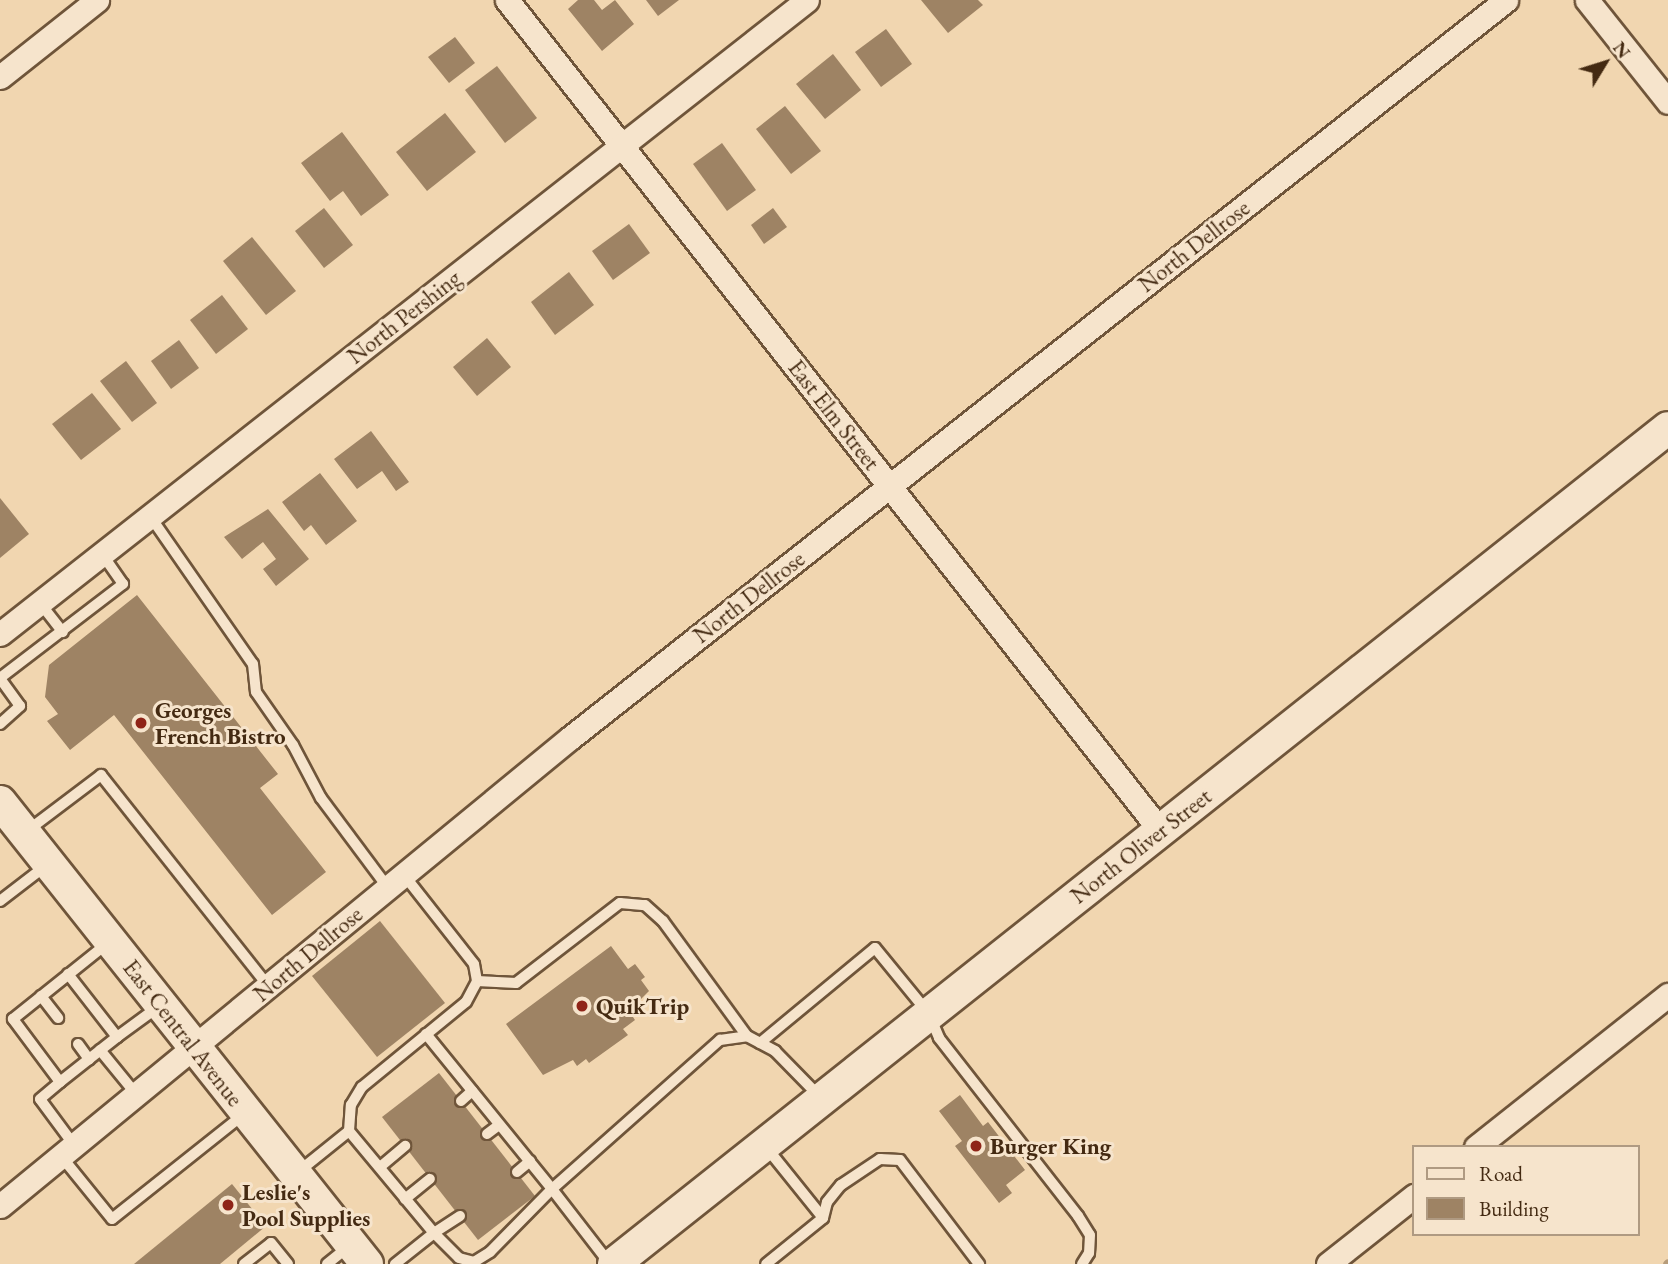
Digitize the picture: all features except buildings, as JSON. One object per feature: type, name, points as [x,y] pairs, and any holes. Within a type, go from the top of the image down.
[{"type":"main road","name":"North Oliver Street","points":[[612,1264],[1668,428]]},
{"type":"main road","name":"East Central Avenue","points":[[0,802],[359,1254]]},
{"type":"street","points":[[0,77],[97,0]]},
{"type":"street","name":"East Elm Street","points":[[507,0],[1160,830]]},
{"type":"street","name":"North Pershing","points":[[0,634],[807,0]]},
{"type":"street","name":"North Dellrose","points":[[0,1206],[396,881],[890,486],[1506,0]]},
{"type":"street","points":[[1587,0],[1668,102]]},
{"type":"street","points":[[1479,1145],[1668,995]]},
{"type":"street","points":[[1328,1264],[1412,1198]]},
{"type":"lane","points":[[150,516],[253,664],[256,692],[293,745],[321,798],[474,964],[477,981],[466,1002],[362,1087],[351,1105],[349,1130],[433,1234],[459,1258],[474,1262],[490,1252],[551,1189],[695,1060],[720,1040],[747,1036]]},
{"type":"lane","points":[[0,724],[20,706],[1,680],[123,584],[102,554]]},
{"type":"lane","points":[[40,603],[63,632]]},
{"type":"lane","points":[[25,833],[102,775],[268,986]]},
{"type":"lane","points":[[0,901],[49,864]]},
{"type":"lane","points":[[477,981],[516,983],[620,903],[645,905],[663,921],[747,1036],[775,1051],[821,1099]]},
{"type":"lane","points":[[60,1082],[13,1019],[110,941]]},
{"type":"lane","points":[[760,1043],[875,948],[929,1014],[939,1038],[1079,1216],[1090,1235],[1089,1253],[1082,1264]]},
{"type":"lane","points":[[68,974],[117,1037]]},
{"type":"lane","points":[[41,996],[58,1018]]},
{"type":"lane","points":[[161,1004],[40,1099],[68,1150],[113,1219],[246,1112]]},
{"type":"lane","points":[[426,1034],[612,1264]]},
{"type":"lane","points":[[78,1044],[89,1059]]},
{"type":"lane","points":[[100,1050],[136,1094]]},
{"type":"lane","points":[[461,1101],[472,1091]]},
{"type":"lane","points":[[487,1134],[499,1125]]},
{"type":"lane","points":[[296,1174],[349,1130]]},
{"type":"lane","points":[[764,1145],[823,1218]]},
{"type":"lane","points":[[380,1167],[405,1146]]},
{"type":"lane","points":[[766,1264],[823,1218],[827,1202],[841,1185],[880,1159],[900,1160],[979,1264]]},
{"type":"lane","points":[[517,1172],[530,1161]]},
{"type":"lane","points":[[405,1199],[430,1179]]},
{"type":"lane","points":[[395,1264],[460,1216]]},
{"type":"lane","points":[[244,1264],[271,1242],[288,1264]]},
{"type":"lane","points":[[327,1264],[359,1254]]},
{"type":"place","name":"Georges French Bistro","points":[[141,723]]},
{"type":"place","name":"QuikTrip","points":[[582,1006]]},
{"type":"place","name":"Burger King","points":[[976,1146]]},
{"type":"place","name":"Leslie's Pool Supplies","points":[[228,1205]]}]
